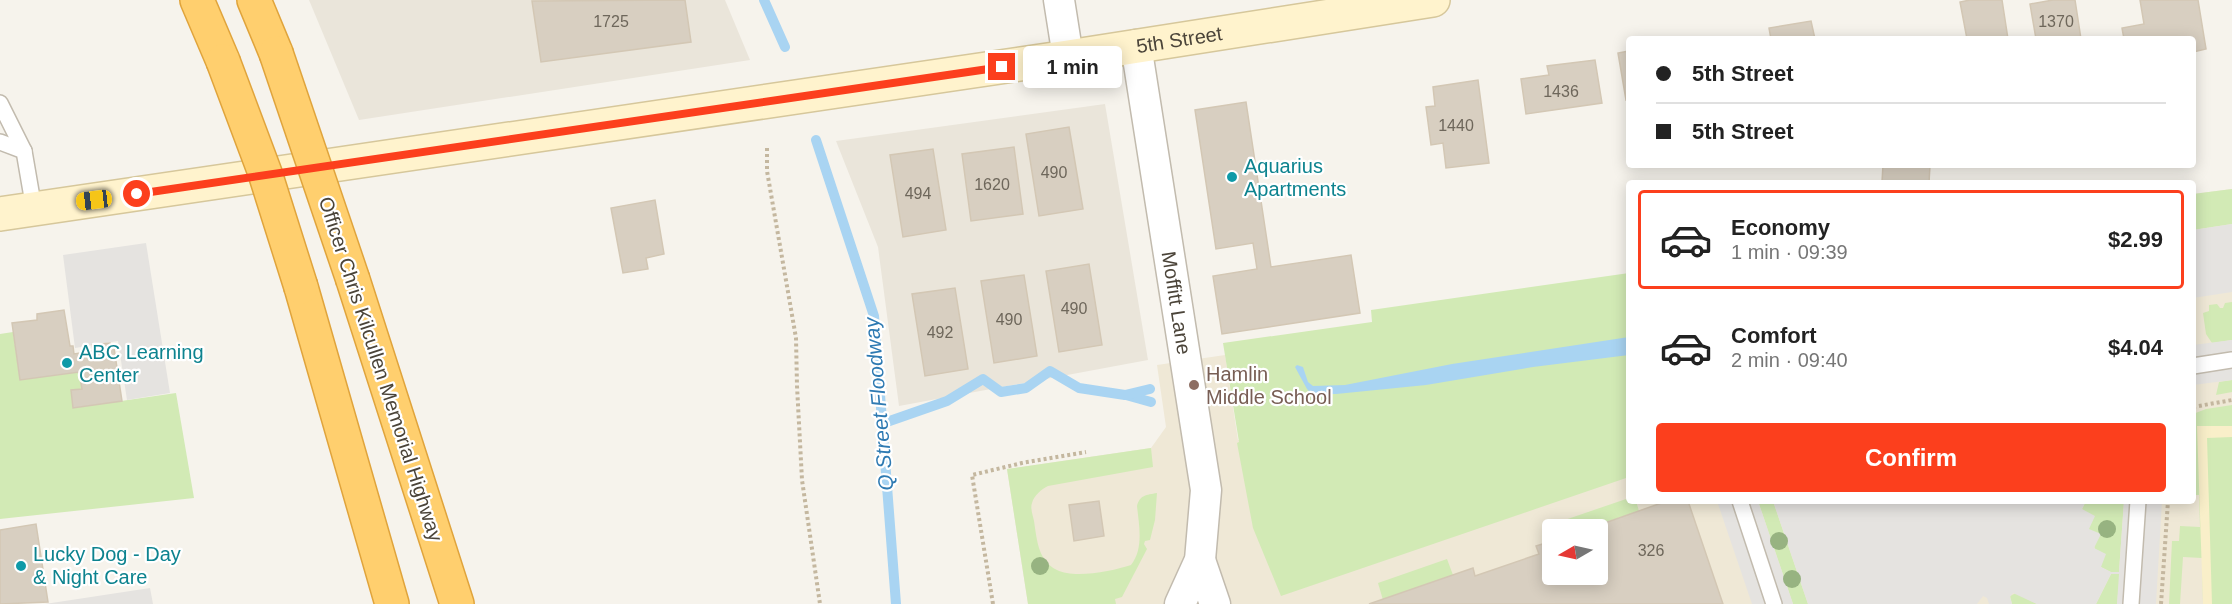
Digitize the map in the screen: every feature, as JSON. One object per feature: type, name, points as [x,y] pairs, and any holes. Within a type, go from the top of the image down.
[{"type":"highway","points":[[197,0],[223,60],[265,173],[301,287],[392,604]]},
{"type":"highway","name":"Officer Chris Kilcullen Memorial Highway","points":[[254,0],[276,53],[353,280],[457,604]]},
{"type":"main road","name":"5th Street","points":[[0,214],[1068,57],[1433,0]]},
{"type":"street","points":[[1059,0],[1068,57]]},
{"type":"street","name":"Moffitt Lane","points":[[1136,45],[1206,490],[1200,560],[1180,604]]},
{"type":"street","name":"Moffitt Lane","points":[[1200,560],[1215,604]]},
{"type":"lane","points":[[0,103],[24,152],[34,209]]},
{"type":"lane","points":[[0,142],[24,152]]},
{"type":"lane","points":[[2196,366],[2232,360]]},
{"type":"lane","points":[[1741,504],[1774,604]]},
{"type":"lane","points":[[2131,604],[2138,504]]},
{"type":"path","points":[[767,148],[767,171],[796,338],[796,386],[802,480],[820,604]]},
{"type":"path","points":[[2196,406],[2232,400]]},
{"type":"path","points":[[993,604],[972,475],[1022,463],[1086,452]]},
{"type":"path","points":[[2161,604],[2168,504]]},
{"type":"shaded area","points":[[309,0],[725,0],[750,60],[359,120]]},
{"type":"shaded area","points":[[1105,104],[1148,360],[899,406],[878,247],[836,141]]},
{"type":"shaded area","name":"Hamlin Middle School","points":[[2232,189],[2232,604],[1028,604],[1007,469],[1151,448],[1166,427],[1157,365],[1225,355],[1238,440],[1626,405],[1626,504],[2196,504],[2196,194]]},
{"type":"shaded area","points":[[2232,224],[2232,292],[2196,298],[2196,230]]},
{"type":"shaded area","points":[[146,243],[170,393],[127,400],[118,341],[75,348],[63,255]]},
{"type":"shaded area","points":[[2232,340],[2232,380],[2196,385],[2196,345]]},
{"type":"shaded area","points":[[1718,504],[1759,504],[1793,604],[1752,604]]},
{"type":"shaded area","points":[[1774,504],[2084,504],[2082,509],[2095,516],[2089,529],[2101,534],[2094,548],[2106,554],[2101,567],[2111,572],[2119,572],[2124,504],[2162,504],[2156,604],[2117,604],[2119,574],[2111,574],[2096,604],[2037,604],[2013,593],[2010,597],[2012,604],[1989,604],[1987,598],[1983,596],[1977,604],[1808,604]]},
{"type":"shaded area","points":[[150,588],[153,604],[45,604]]},
{"type":"green space","points":[[2232,189],[2232,224],[2196,230],[2196,194]]},
{"type":"green space","points":[[1626,273],[1626,478],[1281,596],[1253,528],[1237,443],[1239,442],[1223,343],[1372,322],[1371,310]]},
{"type":"green space","points":[[2232,302],[2232,340],[2212,343],[2206,334],[2203,313],[2209,311],[2209,305],[2217,304],[2223,308],[2225,303]]},
{"type":"green space","points":[[13,332],[20,380],[79,372],[82,389],[71,390],[73,408],[176,393],[194,498],[0,519],[0,334]]},
{"type":"green space","points":[[2232,380],[2232,392],[2216,395],[2219,382]]},
{"type":"green space","points":[[2232,405],[2232,604],[2203,604],[2202,558],[2183,557],[2180,604],[2169,604],[2172,541],[2179,541],[2180,526],[2200,527],[2199,495],[2196,495],[2196,413]]},
{"type":"green space","points":[[1151,448],[1153,467],[1048,486],[1036,495],[1031,505],[1038,542],[1046,561],[1064,573],[1094,573],[1131,565],[1138,552],[1139,544],[1138,502],[1144,496],[1157,493],[1155,520],[1150,540],[1145,541],[1144,544],[1147,549],[1122,597],[1115,599],[1116,604],[1028,604],[1007,469]]},
{"type":"green space","points":[[1626,499],[1626,504],[1637,504],[1639,511],[1608,521],[1608,519],[1568,519]]},
{"type":"green space","points":[[1759,504],[1774,504],[1808,604],[1793,604]]},
{"type":"green space","points":[[2084,504],[2124,504],[2119,572],[2111,572],[2101,567],[2082,509]]},
{"type":"green space","points":[[1447,559],[1453,575],[1383,600],[1378,583]]},
{"type":"green space","points":[[2111,574],[2120,574],[2117,604],[2096,604]]},
{"type":"green space","points":[[2016,593],[2037,604],[2012,604],[2010,596]]},
{"type":"sand","points":[[2197,426],[2232,426],[2232,437],[2207,438],[2212,604],[2203,604]]},
{"type":"water","points":[[1626,337],[1626,355],[1533,367],[1426,385],[1336,394],[1312,394],[1295,367],[1297,365],[1303,367],[1308,382],[1313,386],[1345,385],[1452,364]]},
{"type":"building","points":[[685,0],[691,42],[541,62],[532,1]]},
{"type":"building","points":[[2002,0],[2008,36],[1966,36],[1960,2]]},
{"type":"building","points":[[2053,0],[2075,0],[2081,36],[2035,36],[2030,4]]},
{"type":"building","points":[[2140,0],[2198,0],[2206,49],[2196,51],[2196,36],[2123,36],[2122,28],[2144,24]]},
{"type":"building","points":[[1811,21],[1814,36],[1770,36],[1769,28]]},
{"type":"building","points":[[1626,52],[1626,100],[1618,53]]},
{"type":"building","points":[[1595,60],[1602,103],[1526,114],[1521,79],[1549,75],[1547,66]]},
{"type":"building","points":[[1478,80],[1489,163],[1446,168],[1443,143],[1431,145],[1426,107],[1435,106],[1433,87]]},
{"type":"building","name":"Aquarius Apartments","points":[[1246,102],[1271,267],[1351,255],[1360,313],[1222,334],[1213,276],[1257,269],[1253,243],[1216,249],[1195,110]]},
{"type":"building","points":[[1069,127],[1083,209],[1039,216],[1026,134]]},
{"type":"building","points":[[1014,147],[1023,214],[971,221],[962,154]]},
{"type":"building","points":[[933,149],[946,230],[903,237],[890,155]]},
{"type":"building","points":[[1883,168],[1930,168],[1929,180],[1882,180]]},
{"type":"building","points":[[655,200],[664,254],[646,258],[648,269],[623,273],[611,208]]},
{"type":"building","points":[[1089,264],[1102,345],[1059,352],[1046,271]]},
{"type":"building","points":[[1024,275],[1037,356],[994,363],[981,281]]},
{"type":"building","points":[[955,288],[968,369],[925,376],[912,294]]},
{"type":"building","name":"ABC Learning Center","points":[[64,310],[70,346],[73,346],[74,354],[93,351],[92,345],[110,343],[111,348],[114,348],[122,401],[73,408],[71,390],[82,389],[79,372],[20,380],[12,323],[37,320],[37,314]]},
{"type":"building","points":[[1099,501],[1104,536],[1074,541],[1069,505]]},
{"type":"building","points":[[1659,504],[1689,504],[1723,604],[1369,604],[1473,568],[1475,576],[1539,554],[1536,546],[1542,544],[1542,585],[1608,585],[1608,522]]},
{"type":"building","name":"Lucky Dog - Day & Night Care","points":[[36,524],[48,602],[0,604],[0,530]]},
{"type":"waterway","name":"Q Street Floodway","points":[[764,0],[785,47]]},
{"type":"waterway","name":"Q Street Floodway","points":[[816,140],[874,316],[896,604]]},
{"type":"waterway","points":[[881,424],[947,401],[983,379],[1001,392],[1026,388],[1050,371],[1079,388],[1125,395],[1150,389]]},
{"type":"waterway","points":[[1126,395],[1151,402]]},
{"type":"place","name":"Aquarius Apartments","points":[[1232,177]]},
{"type":"place","name":"ABC Learning Center","points":[[67,363]]},
{"type":"place","name":"Hamlin Middle School","points":[[1194,385]]},
{"type":"place","name":"Lucky Dog - Day & Night Care","points":[[21,566]]},
{"type":"route","points":[[137,194],[1002,67]]}]
